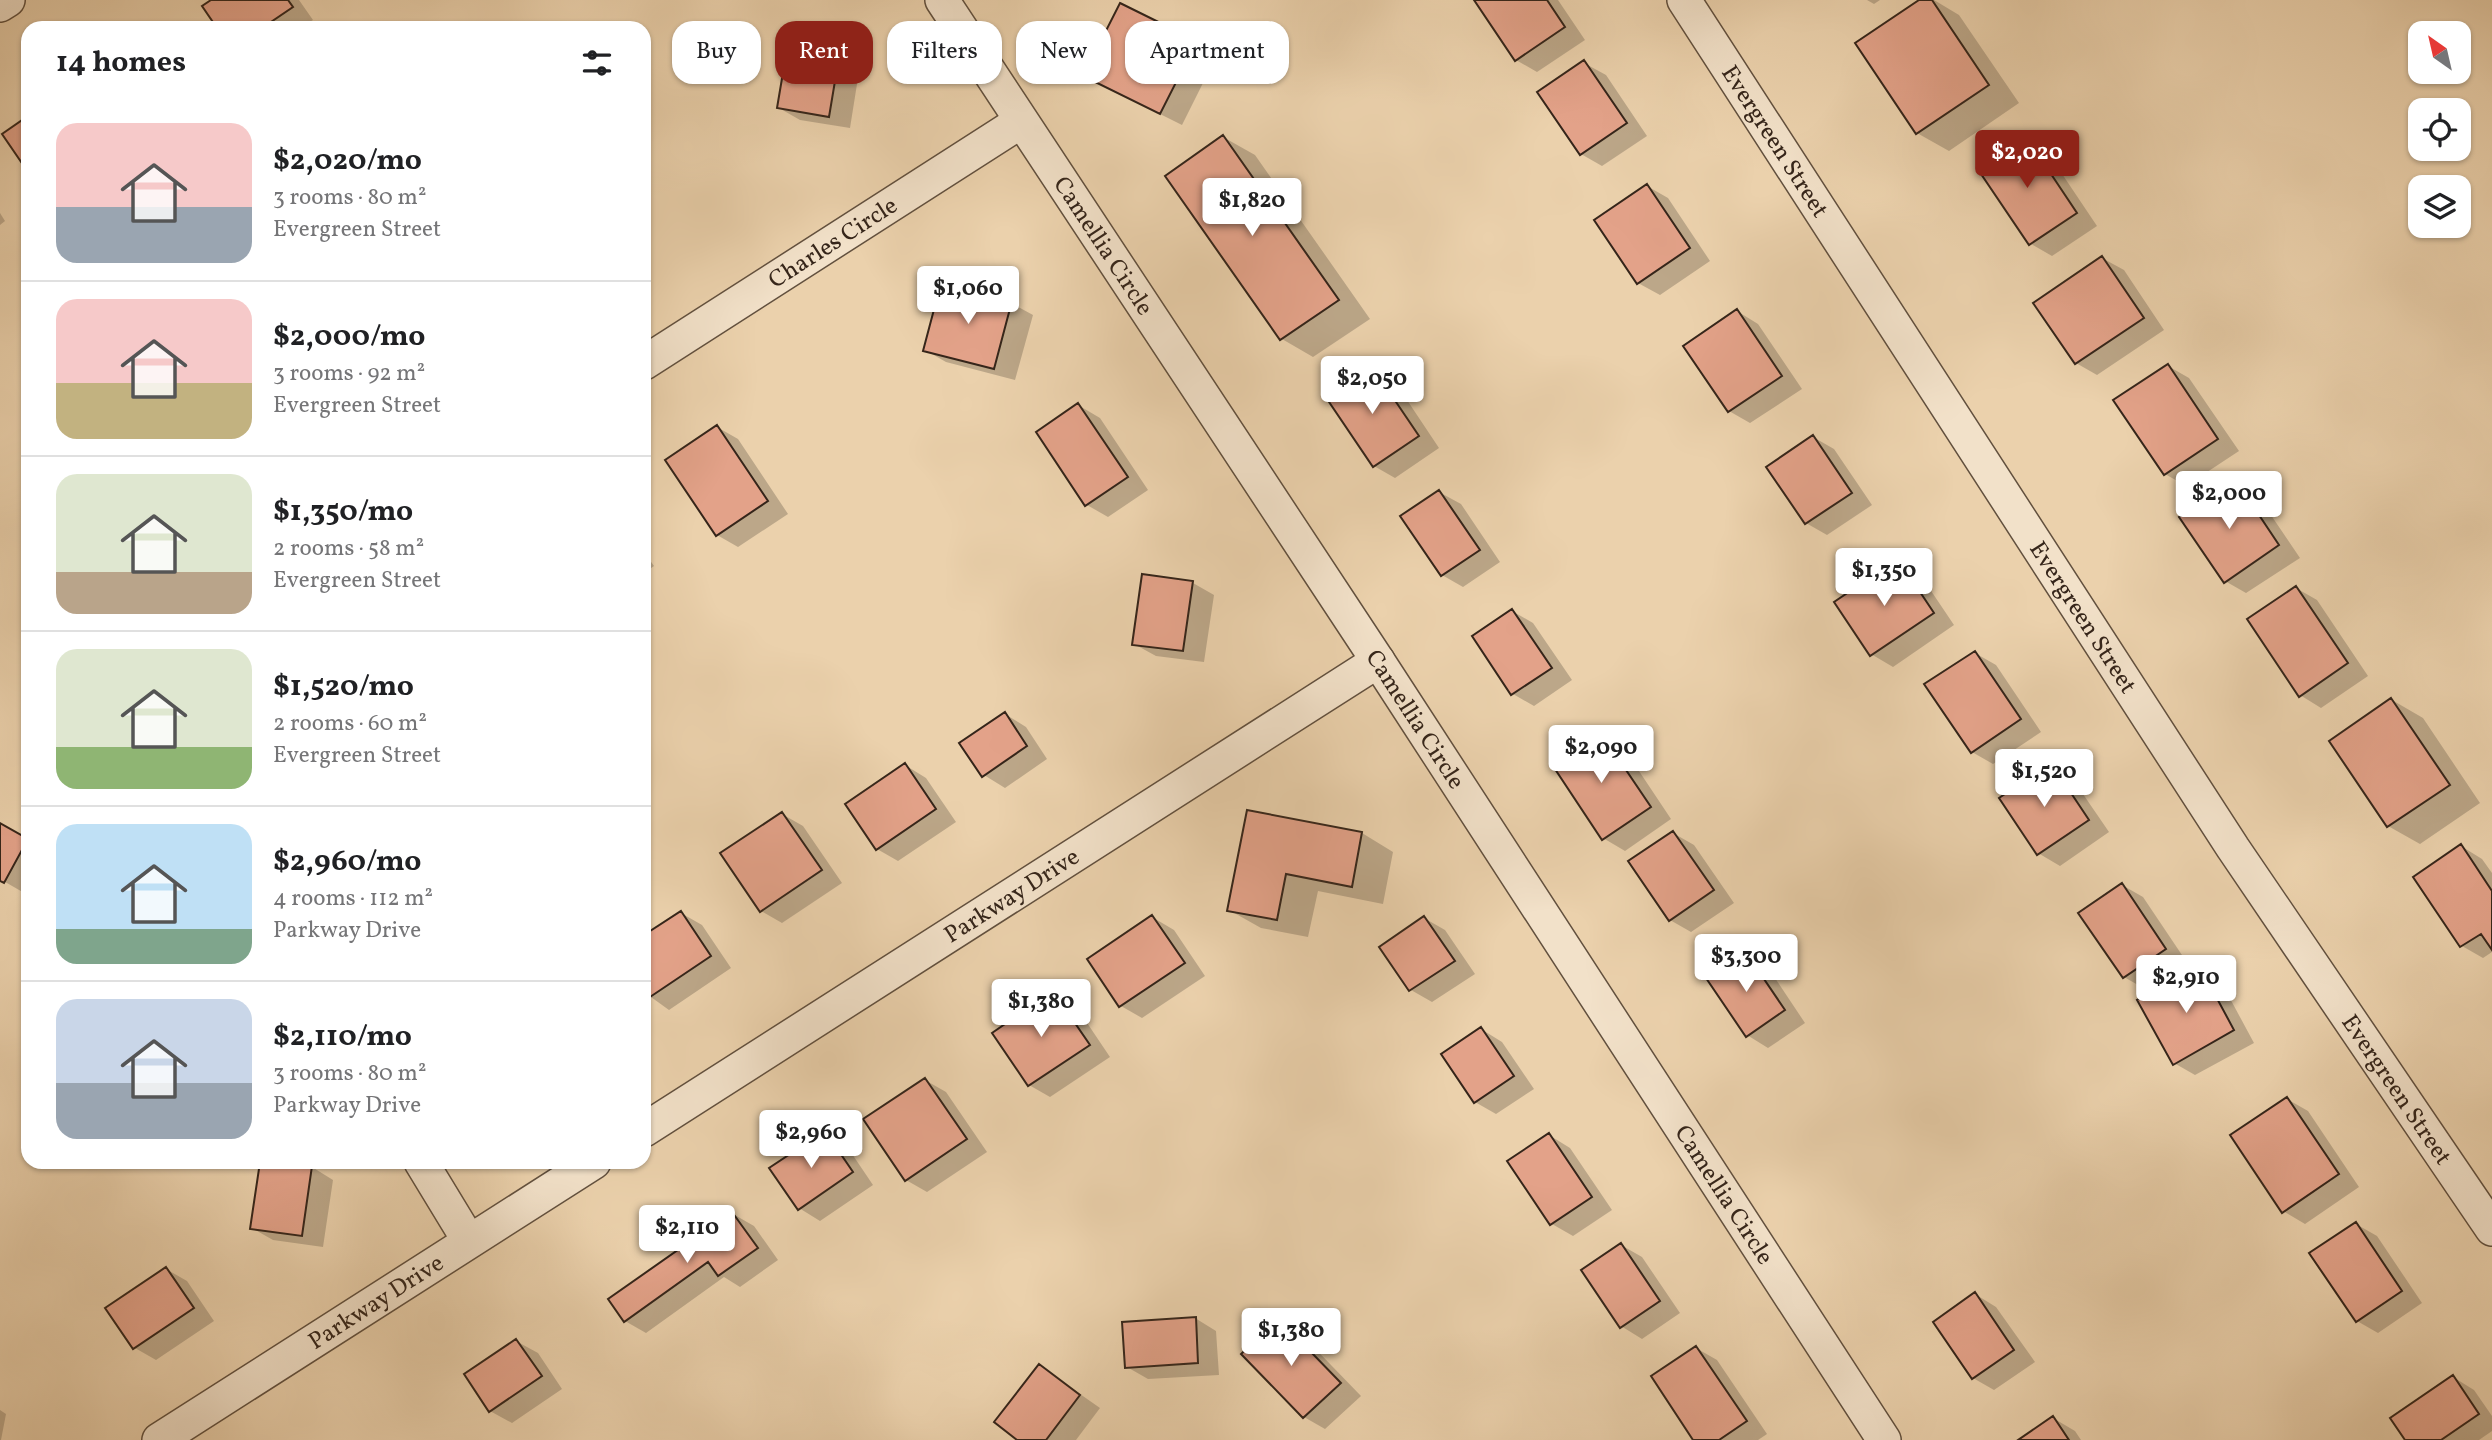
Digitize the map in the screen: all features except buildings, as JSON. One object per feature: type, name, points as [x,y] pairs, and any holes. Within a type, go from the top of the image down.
[{"type":"street","points":[[0,5],[8,0]]},
{"type":"street","name":"Evergreen Street","points":[[1684,0],[2233,848],[2492,1229]]},
{"type":"street","name":"Camellia Circle","points":[[956,7],[1020,122],[1378,661],[1884,1440]]},
{"type":"street","name":"Charles Circle","points":[[651,359],[1020,122]]},
{"type":"street","name":"Parkway Drive","points":[[651,1126],[1378,661]]},
{"type":"street","points":[[425,1169],[469,1241]]},
{"type":"street","name":"Parkway Drive","points":[[159,1440],[583,1169]]}]
